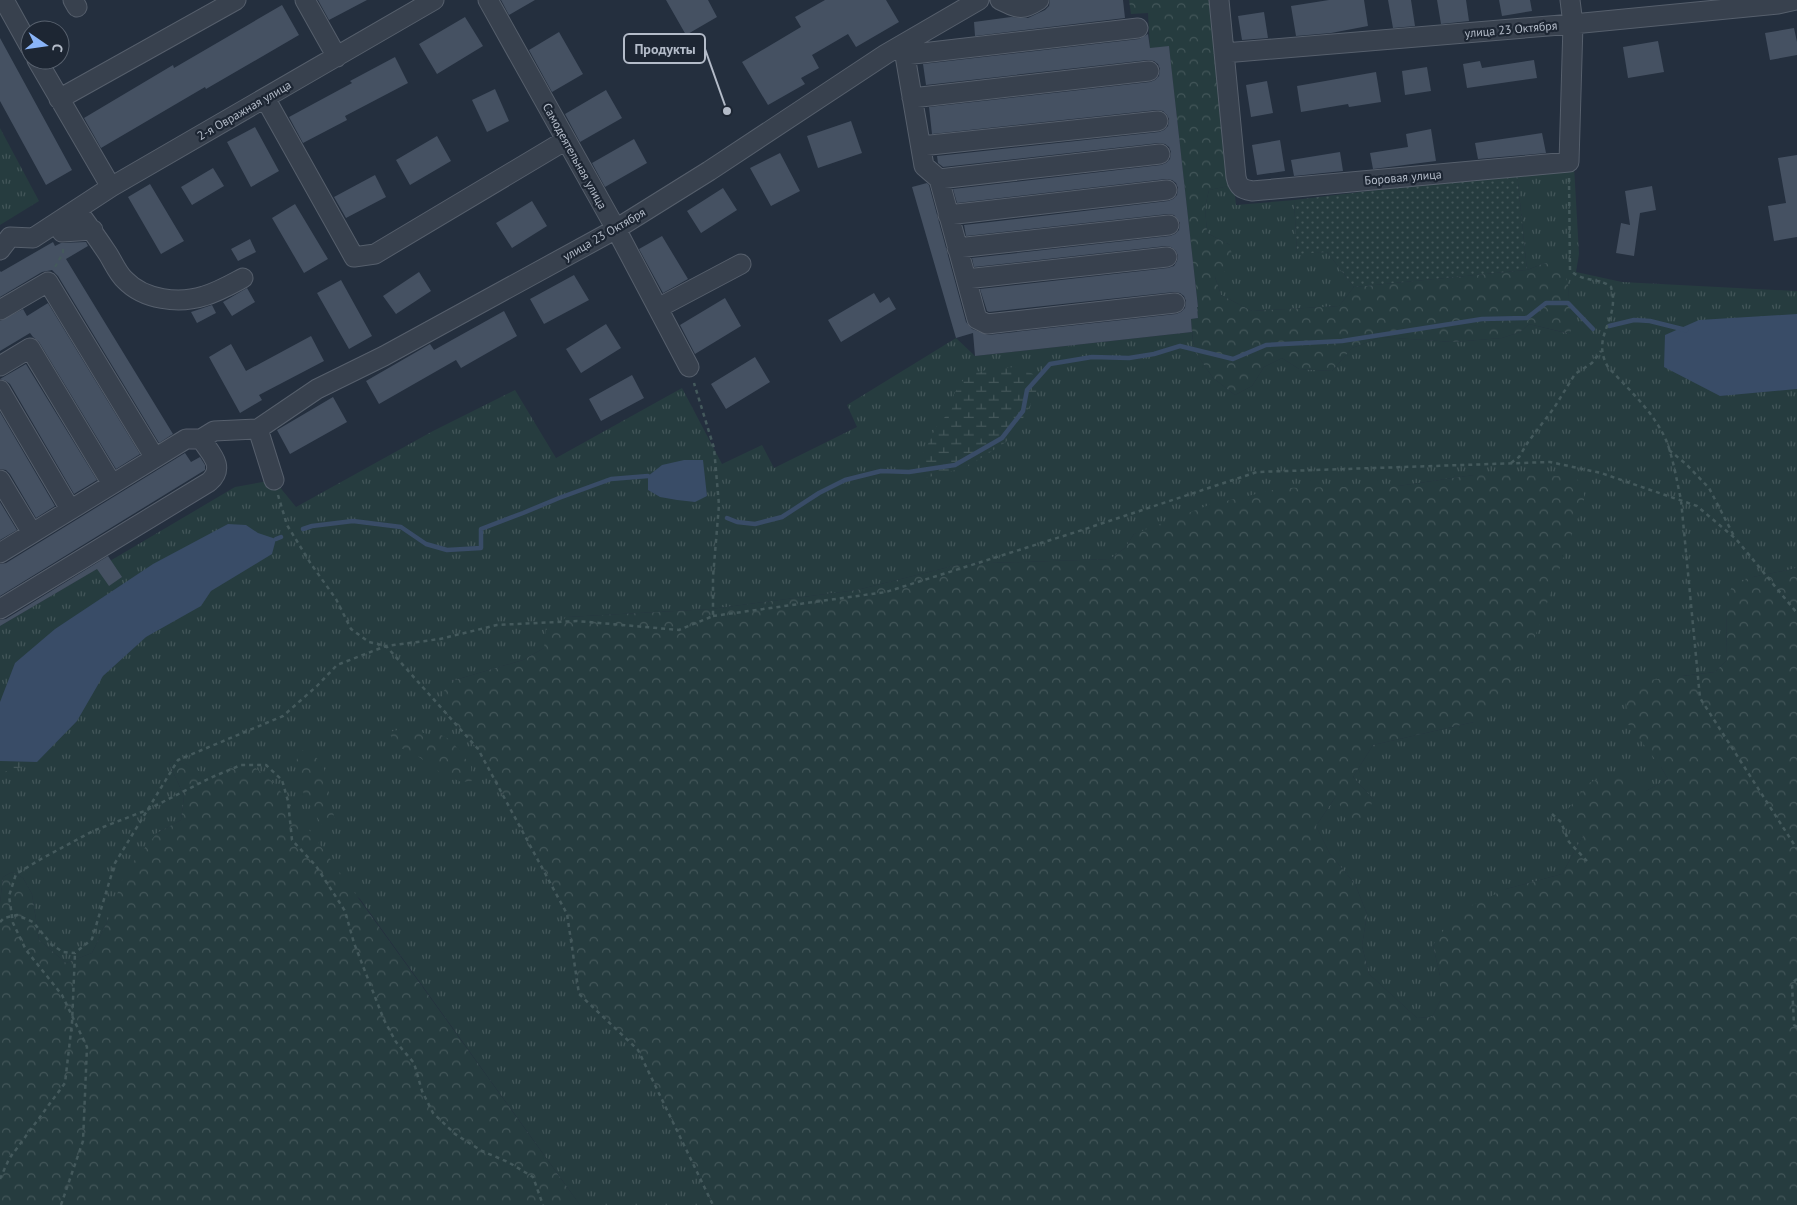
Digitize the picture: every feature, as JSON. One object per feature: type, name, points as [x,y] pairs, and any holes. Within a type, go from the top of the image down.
[{"type":"street","points":[[4,0],[20,29]]},
{"type":"street","points":[[59,99],[236,0]]},
{"type":"street","points":[[305,0],[337,57]]},
{"type":"street","name":"2-я Овражная улица","points":[[3,242],[33,238],[59,228],[76,210],[111,187],[434,0]]},
{"type":"street","name":"Самодеятельная улица","points":[[488,0],[616,229],[689,367]]},
{"type":"street","name":"улица 23 Октября","points":[[0,553],[186,439],[258,428],[317,389],[384,356],[616,229],[904,50],[979,0]]},
{"type":"street","points":[[1000,0],[1017,8],[1023,8],[1039,0]]},
{"type":"street","points":[[1219,0],[1224,53]]},
{"type":"street","points":[[1569,162],[1572,24],[1570,0]]},
{"type":"street","name":"улица 23 Октября","points":[[1224,53],[1572,24],[1778,4],[1796,0]]},
{"type":"street","points":[[1138,28],[904,50],[924,166],[939,179],[977,319],[981,323],[986,324],[1175,303]]},
{"type":"street","name":"Боровая улица","points":[[1224,53],[1236,177],[1238,185],[1243,189],[1261,190],[1569,162]]},
{"type":"street","points":[[43,70],[111,187]]},
{"type":"street","points":[[912,98],[1149,71]]},
{"type":"street","points":[[265,98],[354,257],[375,254],[566,140]]},
{"type":"street","points":[[921,146],[1158,121]]},
{"type":"street","points":[[939,179],[1160,154]]},
{"type":"street","points":[[948,215],[1167,190]]},
{"type":"street","points":[[76,210],[92,230],[124,280],[142,292],[159,299],[202,297],[220,291],[243,278]]},
{"type":"street","points":[[957,248],[1169,225]]},
{"type":"street","points":[[59,228],[92,230]]},
{"type":"street","points":[[966,279],[1167,257]]},
{"type":"street","points":[[658,308],[741,264]]},
{"type":"street","points":[[0,310],[48,282],[155,458]]},
{"type":"street","points":[[0,366],[30,348],[112,484]]},
{"type":"street","points":[[0,390],[70,510]]},
{"type":"street","points":[[258,428],[274,480]]},
{"type":"street","points":[[0,609],[209,482],[215,476],[217,468],[207,435]]},
{"type":"street","points":[[0,480],[32,533]]},
{"type":"path","points":[[1510,463],[1519,457],[1554,408],[1575,374],[1592,363],[1601,351],[1614,299],[1611,287],[1607,284],[1577,277],[1570,270],[1569,162]]},
{"type":"path","points":[[48,282],[52,271],[63,253],[59,228]]},
{"type":"path","points":[[1601,351],[1608,367],[1651,415],[1669,450],[1681,500],[1700,698],[1797,849]]},
{"type":"path","points":[[689,367],[714,448],[719,505],[713,616]]},
{"type":"path","points":[[1669,450],[1686,464],[1709,488],[1736,539]]},
{"type":"path","points":[[0,922],[4,918],[17,915],[33,922],[52,945],[63,952],[75,953],[92,939],[115,862],[178,760],[282,716],[338,665],[386,646],[440,639],[506,624],[577,621],[679,630],[713,616],[886,592],[1257,472],[1550,462],[1601,473],[1697,506],[1736,539],[1797,613]]},
{"type":"path","points":[[274,480],[287,525],[311,564],[336,599],[351,629],[369,642],[386,646],[478,748],[567,914],[579,994],[638,1050],[714,1205]]},
{"type":"path","points":[[61,1205],[83,1141],[87,1047],[62,995],[26,950],[13,923],[9,896],[16,874],[94,831],[147,810],[210,778],[241,766],[266,765],[282,780],[288,801],[292,840],[316,866],[345,911],[354,942],[384,1020],[396,1042],[414,1063],[422,1091],[433,1113],[455,1134],[482,1151],[508,1162],[533,1177],[543,1205]]},
{"type":"path","points":[[1552,814],[1561,822],[1570,842],[1587,861]]},
{"type":"path","points":[[0,1180],[9,1159],[65,1083],[72,1023],[75,953]]},
{"type":"path","points":[[1797,979],[1792,983],[1794,1025],[1797,1027]]},
{"type":"green space","points":[[1129,0],[1215,0],[1234,185],[1209,190],[1205,207],[1207,233],[1230,245],[1234,266],[1215,277],[1221,295],[1252,311],[1339,306],[1354,287],[1527,270],[1545,263],[1560,265],[1568,283],[1571,334],[1529,324],[1520,332],[1502,338],[1453,342],[1381,337],[1352,348],[1332,371],[1299,369],[1282,358],[1264,367],[1252,386],[1235,395],[1213,378],[1194,350],[1191,319],[1198,318],[1198,307],[1169,47],[1150,48],[1148,13],[1131,14]]},
{"type":"green space","points":[[0,128],[39,201],[0,225]]},
{"type":"green space","points":[[1574,166],[1579,254],[1576,272],[1622,282],[1797,291],[1797,568],[1753,577],[1726,603],[1727,660],[1715,672],[1682,676],[1661,767],[1668,779],[1646,791],[1583,836],[1562,874],[1506,889],[1433,945],[1440,976],[1440,1001],[1432,1017],[1417,1018],[1369,974],[1362,946],[1367,914],[1355,884],[1330,854],[1316,826],[1336,796],[1373,799],[1353,777],[1373,745],[1474,722],[1474,475],[1398,486],[1134,534],[1125,548],[1110,559],[961,564],[857,590],[711,609],[567,617],[544,648],[523,660],[452,681],[443,710],[478,749],[567,914],[579,994],[638,1050],[713,1205],[580,1205],[360,899],[210,778],[178,760],[169,763],[184,796],[181,820],[157,833],[108,920],[92,953],[66,963],[39,940],[32,894],[23,878],[12,872],[3,877],[0,903],[0,626],[235,487],[274,480],[296,507],[433,431],[515,390],[556,458],[682,388],[722,464],[762,445],[774,468],[857,427],[847,405],[956,338],[975,356],[1192,332],[1194,350],[1213,378],[1235,395],[1252,386],[1264,367],[1282,358],[1299,369],[1332,371],[1352,348],[1381,337],[1453,342],[1502,338],[1520,332],[1529,324],[1570,334],[1568,283],[1545,263],[1527,270],[1517,173]]},
{"type":"green space","points":[[1517,173],[1527,270],[1354,287],[1327,252],[1297,254],[1294,200]]},
{"type":"green space","points":[[1234,185],[1236,205],[1294,200],[1297,253],[1327,252],[1354,287],[1339,306],[1252,311],[1221,295],[1215,277],[1230,245],[1207,233],[1205,207],[1209,190]]},
{"type":"green space","points":[[1015,367],[1033,374],[1038,388],[1026,414],[1006,442],[967,467],[925,478],[913,476],[936,427],[952,409],[954,394],[966,376],[989,369]]},
{"type":"green space","points":[[1474,475],[1570,476],[1584,483],[1584,501],[1532,645],[1506,691],[1474,722],[1373,745],[1353,777],[1373,799],[1367,818],[1348,824],[1336,796],[1316,826],[1330,854],[1355,884],[1367,914],[1362,946],[1369,974],[1417,1018],[1432,1017],[1440,1001],[1440,976],[1433,945],[1456,913],[1506,889],[1562,874],[1583,836],[1568,809],[1589,783],[1619,770],[1646,791],[1668,779],[1628,724],[1626,700],[1642,681],[1715,672],[1727,660],[1726,603],[1732,586],[1753,577],[1797,568],[1797,1205],[713,1205],[638,1050],[579,994],[567,914],[478,749],[443,710],[443,692],[452,681],[523,660],[544,648],[546,630],[567,617],[711,609],[857,590],[961,564],[1110,559],[1125,548],[1134,534],[1209,505],[1282,488],[1398,486]]},
{"type":"green space","points":[[406,728],[427,734],[441,735],[451,740],[471,766],[472,781],[461,782],[441,773],[419,757],[395,745],[389,732]]},
{"type":"green space","points":[[300,750],[309,751],[323,764],[335,821],[322,825],[306,798],[296,769]]},
{"type":"green space","points":[[178,760],[210,777],[222,767],[252,765],[275,784],[580,1205],[0,1205],[0,903],[3,877],[12,872],[23,878],[32,894],[39,940],[66,963],[92,953],[108,920],[125,872],[157,833],[181,820],[184,796],[169,763]]},
{"type":"green space","points":[[0,761],[37,762],[0,774]]},
{"type":"water","points":[[1797,314],[1797,389],[1720,396],[1664,367],[1665,335],[1699,320]]},
{"type":"water","points":[[684,460],[703,460],[707,496],[695,502],[660,497],[648,490],[648,476],[662,465]]},
{"type":"water","points":[[228,524],[246,525],[258,533],[276,539],[272,554],[211,591],[201,606],[146,637],[103,676],[77,721],[37,762],[0,761],[0,702],[15,663],[55,629],[153,564]]},
{"type":"building","points":[[318,0],[367,0],[329,20]]},
{"type":"building","points":[[501,0],[535,0],[509,15]]},
{"type":"building","points":[[666,0],[708,0],[717,17],[686,35]]},
{"type":"building","points":[[825,0],[886,0],[899,22],[856,47],[848,34],[812,55],[819,68],[801,78],[805,84],[768,105],[742,62],[801,27],[795,17]]},
{"type":"building","points":[[1050,0],[1123,0],[1125,18],[975,36],[974,22],[1011,17],[1028,18],[1045,10],[1049,6]]},
{"type":"building","points":[[1329,0],[1364,0],[1368,26],[1331,33],[1296,36],[1291,6]]},
{"type":"building","points":[[1388,0],[1411,0],[1415,26],[1393,28]]},
{"type":"building","points":[[1437,0],[1466,0],[1469,21],[1441,24]]},
{"type":"building","points":[[1499,0],[1530,0],[1532,11],[1502,16]]},
{"type":"building","points":[[282,5],[299,35],[101,148],[84,118],[173,65],[174,68]]},
{"type":"building","points":[[1264,12],[1268,38],[1242,40],[1238,16]]},
{"type":"building","points":[[465,17],[483,46],[437,74],[419,44]]},
{"type":"building","points":[[1794,28],[1797,55],[1770,60],[1765,33]]},
{"type":"building","points":[[559,32],[583,74],[552,92],[529,50]]},
{"type":"building","points":[[1148,34],[1150,48],[1169,46],[1198,307],[1198,318],[1191,319],[1192,332],[975,356],[973,333],[956,338],[912,187],[927,183],[929,185],[966,322],[972,329],[988,335],[1181,312],[1185,308],[1186,301],[1180,293],[1174,292],[989,312],[980,289],[1168,268],[1174,266],[1178,256],[1171,247],[974,267],[972,258],[1170,236],[1179,230],[1180,223],[1174,215],[1168,214],[966,236],[964,225],[1168,201],[1177,195],[1178,188],[1172,180],[1166,179],[957,203],[953,189],[1161,165],[1170,159],[1171,152],[1165,144],[1159,143],[943,167],[938,163],[937,156],[1159,132],[1168,126],[1169,119],[1163,111],[1157,110],[932,134],[929,107],[1150,82],[1159,76],[1160,69],[1154,61],[1148,60],[926,85],[923,64],[1139,39]]},
{"type":"building","points":[[0,38],[72,170],[46,185],[0,101]]},
{"type":"building","points":[[1658,41],[1664,72],[1628,78],[1623,47]]},
{"type":"building","points":[[395,57],[408,83],[345,116],[347,120],[303,143],[289,117]]},
{"type":"building","points":[[1534,60],[1537,78],[1467,88],[1463,64],[1480,61],[1482,68]]},
{"type":"building","points":[[1427,67],[1431,91],[1405,95],[1402,71]]},
{"type":"building","points":[[1376,72],[1381,102],[1349,107],[1348,104],[1301,112],[1297,86]]},
{"type":"building","points":[[1267,81],[1273,113],[1251,117],[1246,85]]},
{"type":"building","points":[[495,89],[509,121],[487,132],[472,100]]},
{"type":"building","points":[[606,90],[622,118],[580,142],[565,114]]},
{"type":"building","points":[[851,121],[862,153],[818,168],[807,136]]},
{"type":"building","points":[[255,127],[279,171],[251,187],[227,142]]},
{"type":"building","points":[[1431,129],[1436,161],[1373,169],[1370,153],[1408,147],[1406,134]]},
{"type":"building","points":[[1542,133],[1546,153],[1478,159],[1475,143]]},
{"type":"building","points":[[437,136],[451,161],[410,185],[396,160]]},
{"type":"building","points":[[634,139],[647,163],[605,187],[592,163]]},
{"type":"building","points":[[1280,140],[1285,171],[1257,175],[1252,145]]},
{"type":"building","points":[[1340,152],[1343,171],[1294,176],[1291,160]]},
{"type":"building","points":[[780,153],[800,191],[771,206],[750,168]]},
{"type":"building","points":[[1797,155],[1797,237],[1774,241],[1768,206],[1786,203],[1778,158]]},
{"type":"building","points":[[213,168],[224,186],[192,205],[181,187]]},
{"type":"building","points":[[375,175],[386,197],[346,218],[334,197]]},
{"type":"building","points":[[150,184],[184,241],[161,254],[128,197]]},
{"type":"building","points":[[1652,186],[1656,210],[1640,213],[1634,256],[1616,253],[1621,223],[1630,225],[1625,191]]},
{"type":"building","points":[[723,188],[737,210],[701,233],[687,211]]},
{"type":"building","points":[[532,201],[547,226],[512,248],[496,223]]},
{"type":"building","points":[[295,204],[328,259],[304,273],[272,218]]},
{"type":"building","points":[[662,236],[688,279],[663,293],[639,249]]},
{"type":"building","points":[[250,239],[256,252],[238,261],[231,249]]},
{"type":"building","points":[[53,242],[55,246],[61,243],[86,242],[88,246],[66,259],[173,434],[159,443],[58,276],[52,270],[42,272],[0,297],[0,271]]},
{"type":"building","points":[[419,272],[431,291],[396,314],[383,296]]},
{"type":"building","points":[[574,275],[589,300],[544,324],[530,299]]},
{"type":"building","points":[[341,280],[372,336],[349,349],[317,293]]},
{"type":"building","points":[[247,288],[255,302],[232,316],[223,302]]},
{"type":"building","points":[[874,293],[880,303],[889,297],[896,309],[841,342],[828,320]]},
{"type":"building","points":[[725,298],[741,326],[695,354],[680,325]]},
{"type":"building","points":[[48,303],[140,454],[116,469],[39,342],[30,333],[0,351],[0,321],[23,309],[27,316]]},
{"type":"building","points":[[212,305],[216,313],[197,323],[191,312]]},
{"type":"building","points":[[504,311],[517,336],[461,368],[456,360],[379,404],[366,381],[430,344],[434,350]]},
{"type":"building","points":[[606,324],[621,348],[581,373],[566,349]]},
{"type":"building","points":[[311,336],[324,361],[259,395],[262,400],[240,413],[209,357],[231,344],[246,371]]},
{"type":"building","points":[[755,357],[770,382],[726,409],[711,384]]},
{"type":"building","points":[[26,364],[97,480],[74,494],[10,384],[0,379]]},
{"type":"building","points":[[632,375],[644,398],[601,421],[589,399]]},
{"type":"building","points":[[333,397],[347,422],[290,454],[277,430]]},
{"type":"building","points":[[0,412],[55,506],[36,518],[10,474],[6,470],[0,469]]},
{"type":"building","points":[[185,453],[191,462],[200,457],[205,465],[205,470],[0,596],[0,564],[6,563]]},
{"type":"building","points":[[0,502],[17,530],[0,540]]},
{"type":"building","points":[[108,556],[122,577],[109,586],[97,569],[0,626],[0,620],[6,619]]},
{"type":"waterway","points":[[727,518],[737,522],[755,524],[782,517],[819,493],[845,480],[881,471],[909,472],[955,465],[1002,438],[1023,411],[1027,390],[1050,364],[1092,357],[1129,358],[1154,354],[1180,346],[1233,359],[1266,345],[1342,341],[1482,319],[1527,318],[1546,303],[1568,303],[1593,329]]},
{"type":"waterway","points":[[1609,326],[1634,320],[1650,321],[1686,330]]},
{"type":"waterway","points":[[303,529],[312,526],[353,521],[401,527],[426,544],[447,550],[481,548],[481,529],[611,479],[648,476]]},
{"type":"waterway","points":[[276,539],[281,537]]},
{"type":"place","name":"Продукты","points":[[727,111]]}]
